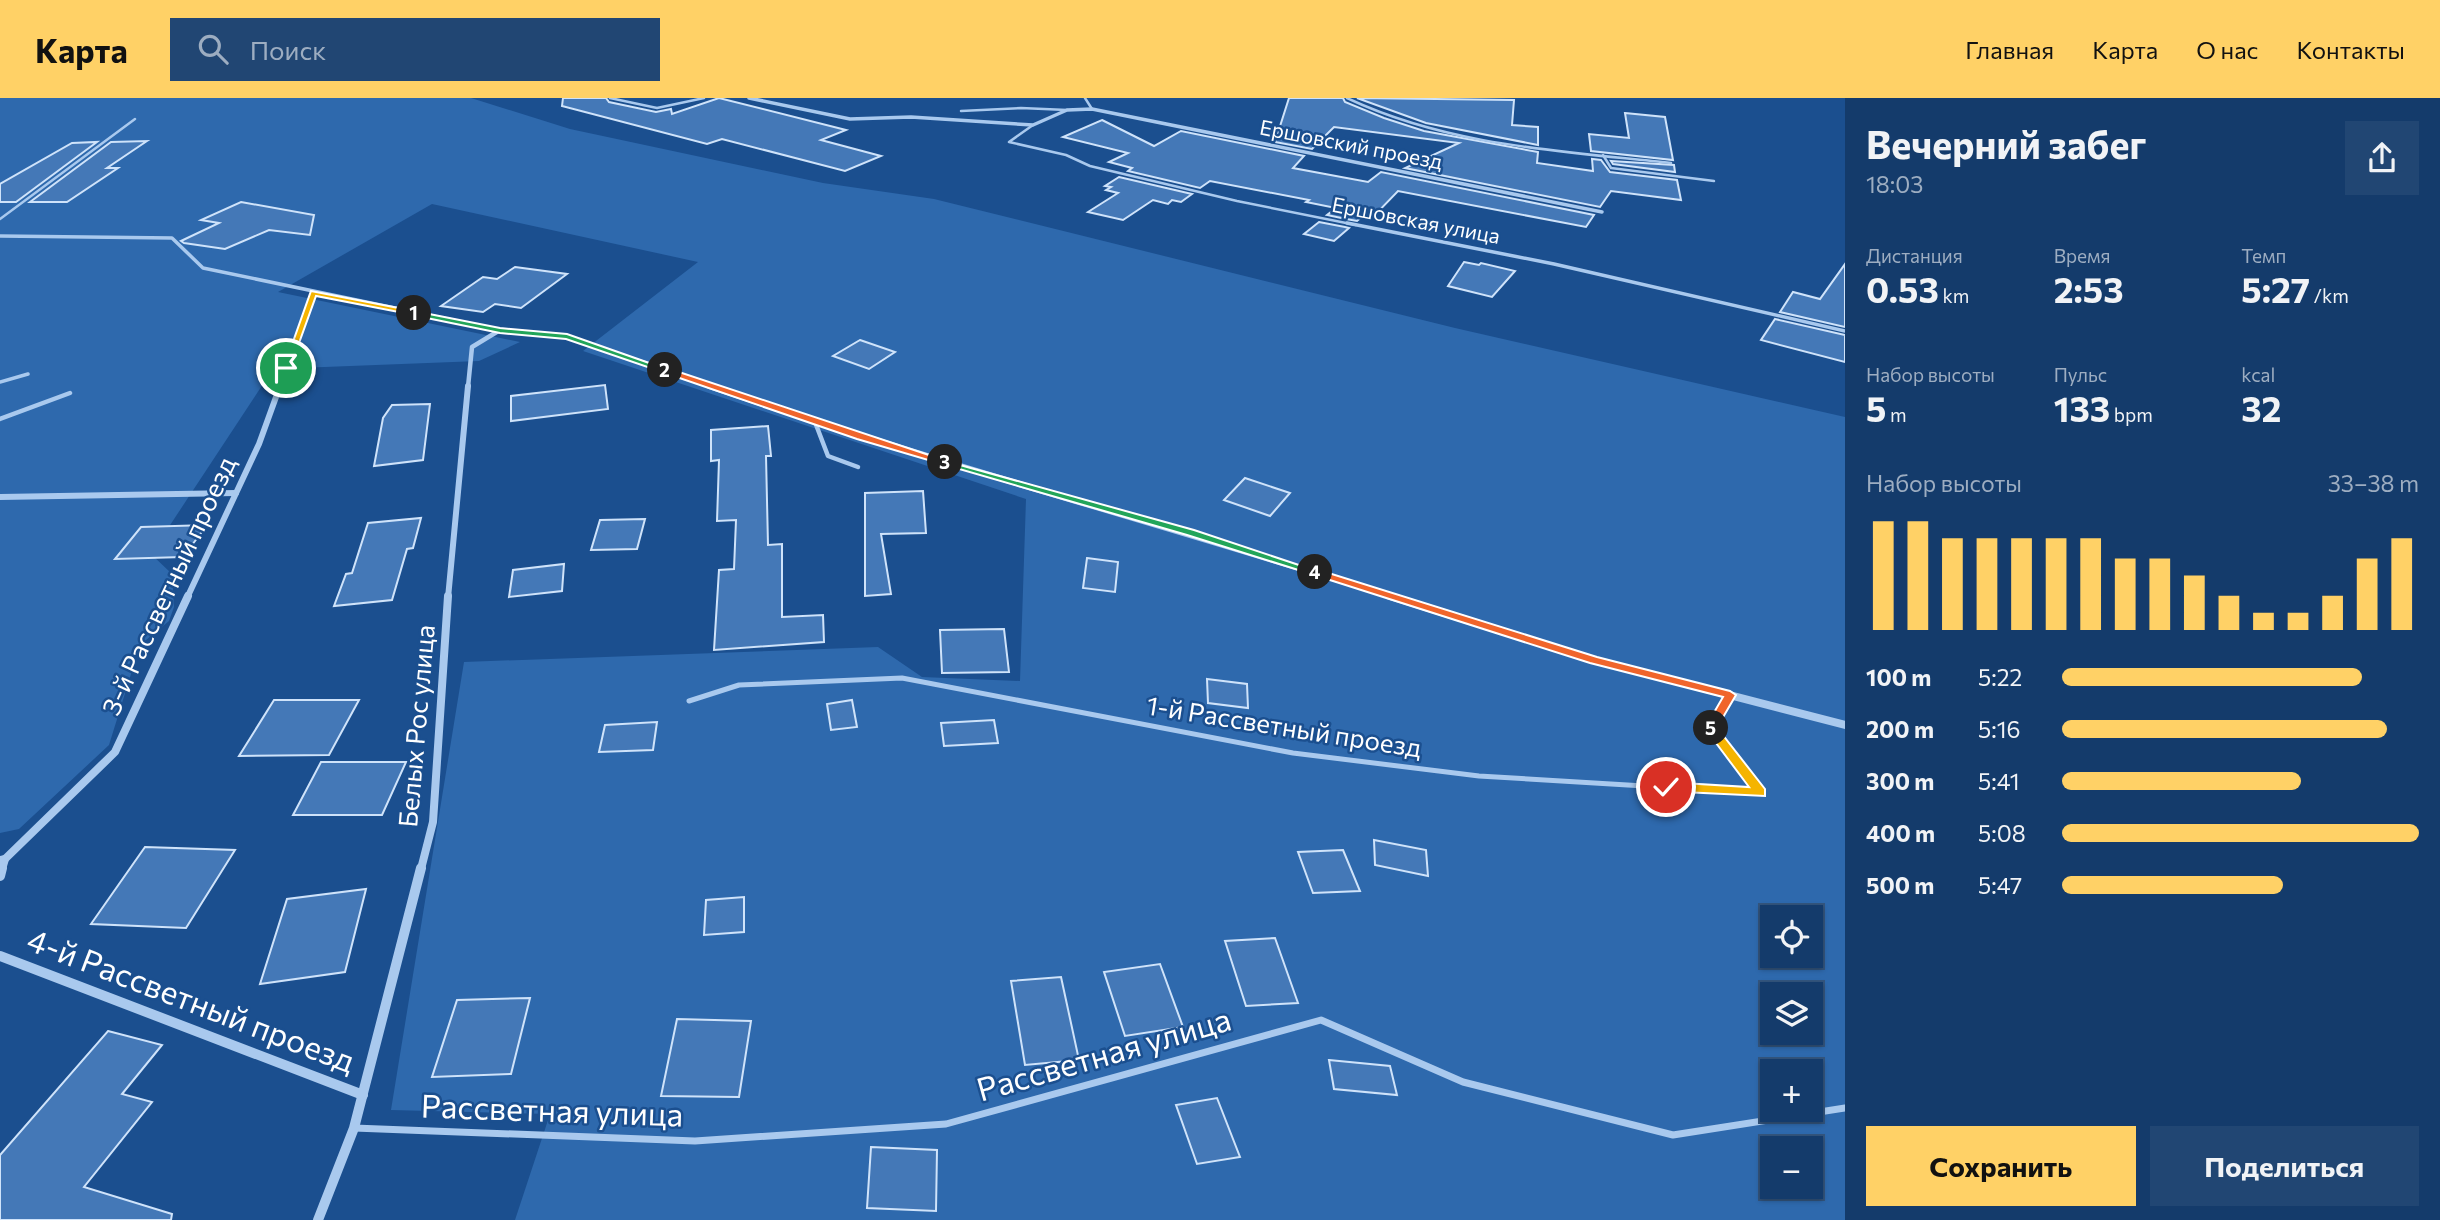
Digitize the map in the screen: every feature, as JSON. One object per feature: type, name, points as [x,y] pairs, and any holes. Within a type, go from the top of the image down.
[{"type":"street","points":[[749,98],[850,119],[911,117],[1032,125],[1067,110]]},
{"type":"street","name":"Ершовский проезд","points":[[1067,110],[1092,109],[1602,212]]},
{"type":"street","name":"3-й Рассветный проезд","points":[[3,859],[115,752],[259,444],[313,293]]},
{"type":"street","points":[[500,330],[567,337],[816,422],[1191,533],[1594,660],[1845,725]]},
{"type":"street","name":"Белых Рос улица","points":[[317,1220],[354,1128],[433,822],[453,524],[472,347],[500,330]]},
{"type":"street","points":[[0,497],[236,493]]},
{"type":"street","points":[[0,876],[3,859]]},
{"type":"street","name":"4-й Рассветный проезд","points":[[0,956],[363,1095]]},
{"type":"lane","points":[[610,98],[656,110],[669,109],[704,98]]},
{"type":"lane","points":[[1085,98],[1092,109]]},
{"type":"lane","points":[[1347,98],[1377,115],[1451,134],[1671,163]]},
{"type":"lane","points":[[961,111],[1021,108],[1067,110]]},
{"type":"lane","points":[[0,219],[135,119]]},
{"type":"lane","name":"Ершовская улица","points":[[1032,125],[1009,142],[1066,155],[1090,166],[1237,201],[1553,264],[1845,331]]},
{"type":"lane","points":[[1603,155],[1611,168],[1714,181]]},
{"type":"lane","points":[[0,236],[172,238],[203,268],[500,330]]},
{"type":"lane","points":[[0,382],[28,374]]},
{"type":"lane","points":[[0,419],[70,393]]},
{"type":"lane","points":[[816,422],[828,456],[858,467]]},
{"type":"lane","name":"1-й Рассветный проезд","points":[[689,701],[739,685],[902,678],[1293,753],[1479,776],[1760,793],[1710,727],[1730,695]]},
{"type":"lane","name":"Рассветная улица","points":[[354,1128],[695,1141],[946,1124],[1321,1020],[1463,1082],[1673,1135],[1845,1108]]},
{"type":"shaded area","points":[[0,98],[471,98],[570,129],[823,183],[934,199],[1455,328],[1845,417],[1845,1220],[515,1220],[550,1114],[391,1110],[464,662],[878,647],[922,677],[1020,681],[1026,499],[583,351],[698,262],[432,204],[278,292],[520,342],[479,361],[273,369],[151,554],[172,574],[174,607],[169,621],[140,645],[109,745],[19,829],[0,833]]},
{"type":"building","points":[[563,98],[606,98],[609,102],[656,112],[671,109],[672,114],[719,98],[846,130],[821,140],[881,156],[845,171],[722,139],[707,144],[562,106]]},
{"type":"building","points":[[1289,98],[1343,98],[1345,102],[1384,118],[1424,131],[1538,152],[1537,163],[1593,171],[1592,159],[1601,160],[1610,172],[1677,180],[1681,200],[1611,191],[1600,207],[1405,168],[1459,143],[1334,127],[1312,149],[1275,142]]},
{"type":"building","points":[[1357,98],[1514,100],[1512,125],[1538,127],[1538,145],[1426,123]]},
{"type":"building","points":[[1625,113],[1665,117],[1673,160],[1591,151],[1589,134],[1629,138]]},
{"type":"building","points":[[1102,120],[1154,146],[1181,131],[1304,156],[1293,168],[1368,182],[1381,172],[1594,215],[1586,227],[1398,191],[1373,217],[1364,215],[1357,221],[1346,219],[1327,215],[1336,208],[1306,202],[1309,200],[1210,181],[1200,188],[1128,171],[1132,168],[1109,162],[1128,153],[1063,137]]},
{"type":"building","points":[[147,141],[107,168],[118,168],[67,202],[30,202],[111,142]]},
{"type":"building","points":[[97,142],[16,202],[0,202],[0,184],[72,143]]},
{"type":"building","points":[[1611,161],[1674,165],[1675,172],[1613,164]]},
{"type":"building","points":[[1119,177],[1192,194],[1181,202],[1172,200],[1168,204],[1153,200],[1123,220],[1088,212],[1118,193],[1106,190],[1111,187],[1105,186]]},
{"type":"building","points":[[241,202],[314,215],[310,235],[269,230],[225,249],[181,241],[219,223],[201,220]]},
{"type":"building","points":[[1319,222],[1349,228],[1334,241],[1304,234]]},
{"type":"building","points":[[1464,262],[1515,271],[1492,297],[1448,286]]},
{"type":"building","points":[[1845,264],[1845,327],[1780,312],[1793,292],[1820,299]]},
{"type":"building","points":[[515,267],[567,274],[521,308],[495,304],[483,312],[441,306],[483,277],[497,279]]},
{"type":"building","points":[[1775,319],[1845,335],[1845,362],[1761,340]]},
{"type":"building","points":[[860,340],[895,352],[869,369],[833,356]]},
{"type":"building","points":[[605,385],[608,409],[511,421],[511,396]]},
{"type":"building","points":[[430,404],[423,460],[374,466],[383,418],[392,405]]},
{"type":"building","points":[[768,426],[771,456],[766,456],[768,545],[782,544],[782,617],[823,615],[824,642],[714,650],[719,570],[734,569],[736,520],[717,521],[719,460],[711,461],[711,430]]},
{"type":"building","points":[[1245,478],[1290,493],[1270,516],[1224,500]]},
{"type":"building","points":[[923,491],[926,533],[881,534],[891,594],[865,596],[865,493]]},
{"type":"building","points":[[421,518],[413,548],[407,549],[392,600],[334,606],[346,574],[352,573],[368,523]]},
{"type":"building","points":[[645,519],[637,549],[591,550],[600,520]]},
{"type":"building","points":[[207,525],[183,557],[115,559],[141,527]]},
{"type":"building","points":[[1087,558],[1118,562],[1115,592],[1083,588]]},
{"type":"building","points":[[564,564],[562,591],[509,597],[513,570]]},
{"type":"building","points":[[1004,629],[1009,672],[942,673],[940,630]]},
{"type":"building","points":[[1207,679],[1247,684],[1248,708],[1208,703]]},
{"type":"building","points":[[274,700],[359,700],[329,755],[239,756]]},
{"type":"building","points":[[852,700],[857,727],[831,730],[827,704]]},
{"type":"building","points":[[994,720],[998,743],[944,746],[941,723]]},
{"type":"building","points":[[657,722],[653,750],[599,752],[605,725]]},
{"type":"building","points":[[321,762],[406,762],[382,815],[293,815]]},
{"type":"building","points":[[1374,840],[1426,850],[1428,876],[1375,865]]},
{"type":"building","points":[[145,847],[235,850],[186,928],[91,924]]},
{"type":"building","points":[[1343,850],[1360,891],[1313,893],[1298,852]]},
{"type":"building","points":[[366,889],[345,972],[260,984],[287,899]]},
{"type":"building","points":[[744,897],[744,932],[704,935],[706,900]]},
{"type":"building","points":[[1275,938],[1298,1003],[1246,1006],[1225,941]]},
{"type":"building","points":[[1160,964],[1183,1027],[1125,1036],[1104,972]]},
{"type":"building","points":[[1061,977],[1079,1060],[1025,1065],[1011,981]]},
{"type":"building","points":[[530,998],[511,1074],[432,1077],[457,1000]]},
{"type":"building","points":[[677,1019],[751,1021],[739,1097],[661,1096]]},
{"type":"building","points":[[108,1031],[162,1045],[122,1094],[152,1102],[84,1187],[172,1214],[171,1220],[0,1220],[0,1155]]},
{"type":"building","points":[[1329,1060],[1390,1066],[1397,1095],[1334,1089]]},
{"type":"building","points":[[1217,1098],[1240,1157],[1197,1164],[1176,1105]]},
{"type":"building","points":[[871,1147],[937,1150],[936,1211],[867,1208]]},
{"type":"route","points":[[286,368],[313,293],[500,330],[567,337],[860,437],[1191,533],[1594,660],[1730,695],[1710,727],[1760,793],[1666,787]]}]
